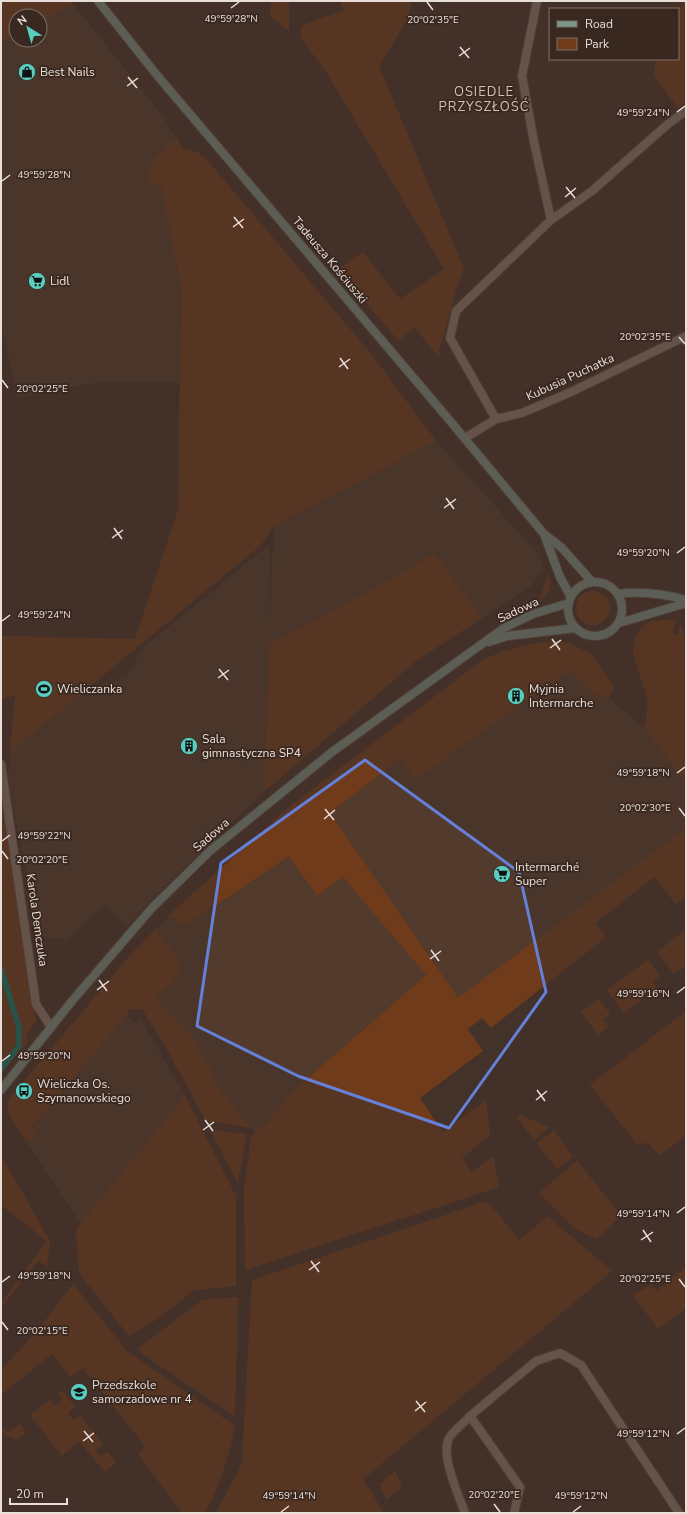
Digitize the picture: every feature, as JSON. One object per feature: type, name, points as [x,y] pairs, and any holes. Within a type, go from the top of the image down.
[{"type":"street","name":"Tadeusza Kościuszki","points":[[98,1],[156,74],[465,438],[544,534],[562,548],[592,582]]},
{"type":"street","points":[[537,1],[522,76],[534,142],[551,220]]},
{"type":"street","points":[[496,419],[450,338],[456,311],[551,220],[592,191],[668,124],[686,111]]},
{"type":"street","name":"Kubusia Puchatka","points":[[465,438],[496,419],[522,413],[572,392],[686,336]]},
{"type":"street","name":"Tadeusza Kościuszki","points":[[544,534],[570,600]]},
{"type":"street","points":[[619,623],[622,608],[618,594],[607,585],[592,582],[580,587],[570,600],[568,612],[571,621],[576,628],[584,634],[600,636],[614,628],[619,623],[686,602]]},
{"type":"street","points":[[618,594],[632,592],[651,593],[671,596],[686,602]]},
{"type":"street","name":"Sadowa","points":[[1,1090],[51,1027],[152,910],[211,850],[332,752],[427,682],[504,628],[533,614],[570,600]]},
{"type":"street","name":"Sadowa","points":[[481,645],[507,636],[576,628]]},
{"type":"street","name":"Karola Demczuka","points":[[1,764],[36,1004],[51,1027]]},
{"type":"street","points":[[465,1513],[450,1472],[447,1454],[449,1439],[470,1416],[536,1361],[560,1354],[581,1364],[679,1513]]},
{"type":"street","points":[[470,1416],[520,1486],[514,1513]]},
{"type":"highlighted area","points":[[365,760],[519,872],[546,992],[449,1128],[298,1076],[197,1026],[221,863]]},
{"type":"shaded area","points":[[73,4],[161,114],[183,149],[161,184],[181,287],[179,383],[104,381],[18,397],[1,322],[1,42],[8,38],[8,48],[48,48],[48,17]]},
{"type":"shaded area","points":[[436,441],[539,555],[543,569],[531,586],[482,618],[435,553],[329,613],[269,644],[264,792],[150,901],[127,926],[105,904],[67,940],[36,935],[32,900],[8,780],[11,748],[84,688],[126,678],[144,647],[270,544],[269,628],[274,526]]},
{"type":"shaded area","points":[[684,639],[686,639],[686,744],[685,743]]},
{"type":"shaded area","points":[[570,670],[592,693],[609,699],[645,728],[664,752],[686,782],[686,828],[449,1006],[426,975],[287,1096],[270,1120],[255,1133],[251,1128],[206,1121],[154,1026],[171,1013],[156,998],[179,974],[180,965],[176,955],[155,930],[168,916],[187,926],[289,856],[317,896],[330,813],[400,759],[415,780]]},
{"type":"shaded area","points":[[125,1015],[137,1024],[140,1018],[185,1096],[81,1224],[24,1138]]},
{"type":"green space","points":[[1,1],[71,1],[73,4],[48,17],[48,8],[8,8],[8,38],[1,42]]},
{"type":"green space","points":[[271,1],[289,1],[289,31],[270,16]]},
{"type":"green space","points":[[339,1],[411,1],[408,18],[379,66],[464,269],[456,290],[438,356],[414,327],[399,341],[337,270],[363,252],[400,299],[444,269],[326,72],[300,36],[301,26],[344,10]]},
{"type":"green space","points":[[686,1],[686,103],[678,108],[654,76],[656,60],[679,60],[679,9]]},
{"type":"green space","points":[[177,138],[183,149],[198,152],[208,161],[372,355],[436,441],[274,526],[260,546],[10,752],[15,695],[1,700],[1,636],[135,639],[178,510],[181,287],[161,185],[146,181],[152,161]]},
{"type":"green space","points":[[435,553],[482,618],[416,661],[264,792],[269,644],[329,613]]},
{"type":"green space","points":[[549,571],[550,589],[537,606]]},
{"type":"green space","points":[[593,591],[605,596],[610,608],[605,620],[593,625],[581,620],[576,608],[581,596]]},
{"type":"green space","points":[[676,619],[672,634],[678,635],[680,623],[684,633],[686,783],[645,728],[648,701],[633,652],[636,636],[642,627],[651,621]]},
{"type":"green space","points":[[554,641],[568,643],[590,653],[614,686],[609,699],[592,693],[570,670],[415,780],[400,759],[330,813],[458,998],[686,828],[686,897],[676,904],[654,877],[595,923],[606,937],[491,1028],[482,1018],[468,1029],[483,1051],[420,1098],[443,1132],[486,1100],[490,1135],[462,1158],[472,1172],[493,1156],[499,1187],[245,1270],[244,1191],[251,1137],[270,1120],[287,1096],[426,975],[343,877],[317,896],[289,856],[186,926],[168,916],[289,807],[484,659],[518,647]]},
{"type":"green space","points":[[1,796],[36,1021],[26,1036],[29,1040],[1,1074]]},
{"type":"green space","points":[[686,929],[686,965],[674,974],[657,952]]},
{"type":"green space","points":[[155,930],[173,951],[177,958],[180,970],[176,978],[156,998],[199,1045],[196,1048],[216,1073],[211,1078],[251,1128],[206,1121],[164,1043],[142,1009],[129,1009],[128,1013],[32,1127],[38,1134],[31,1140],[24,1138],[7,1111],[9,1099],[132,953]]},
{"type":"green space","points":[[648,960],[660,976],[652,982],[657,988],[624,1013],[607,990]]},
{"type":"green space","points":[[599,999],[610,1014],[603,1020],[608,1027],[598,1035],[581,1012]]},
{"type":"green space","points":[[686,1011],[686,1136],[660,1155],[648,1143],[637,1144],[590,1085]]},
{"type":"green space","points":[[185,1096],[236,1196],[236,1286],[194,1290],[159,1318],[129,1336],[79,1273],[76,1229]]},
{"type":"green space","points":[[520,1115],[549,1127],[534,1140],[516,1116]]},
{"type":"green space","points":[[210,1130],[247,1134],[238,1183]]},
{"type":"green space","points":[[554,1130],[573,1157],[557,1169],[537,1144]]},
{"type":"green space","points":[[1,1155],[50,1241],[47,1267],[38,1260],[1,1308],[1,1303],[47,1241],[1,1205]]},
{"type":"green space","points":[[577,1161],[621,1215],[597,1239],[575,1229],[539,1193]]},
{"type":"green space","points":[[487,1201],[520,1240],[547,1216],[612,1271],[363,1479],[384,1513],[216,1513],[242,1464],[252,1280]]},
{"type":"green space","points":[[686,1267],[686,1308],[658,1329],[633,1295],[651,1285],[656,1291]]},
{"type":"green space","points":[[73,1284],[127,1351],[235,1426],[227,1460],[215,1493],[204,1513],[182,1513],[138,1454],[146,1447],[83,1368],[70,1377],[52,1354],[1,1395],[1,1369],[34,1335]]},
{"type":"green space","points":[[238,1297],[235,1416],[141,1353],[139,1348],[202,1300]]},
{"type":"green space","points":[[62,1390],[75,1407],[68,1413],[74,1420],[80,1416],[103,1444],[96,1450],[101,1456],[108,1452],[116,1462],[105,1472],[79,1441],[62,1456],[30,1415],[50,1400],[55,1406],[62,1400],[58,1394]]},
{"type":"green space","points":[[20,1424],[26,1432],[17,1440],[1,1433],[1,1426],[7,1433]]},
{"type":"green space","points":[[395,1471],[402,1486],[386,1500],[380,1484]]},
{"type":"waterway","points":[[1,969],[19,1027],[19,1046],[1,1069]]},
{"type":"place","name":"Best Nails","points":[[27,72]]},
{"type":"place","name":"Lidl","points":[[37,281]]},
{"type":"place","name":"Wieliczanka","points":[[44,689]]},
{"type":"place","name":"Myjnia Intermarche","points":[[516,696]]},
{"type":"place","name":"Sala gimnastyczna SP4","points":[[189,746]]},
{"type":"place","name":"Intermarché Super","points":[[502,874]]},
{"type":"place","name":"Wieliczka Os. Szymanowskiego","points":[[24,1091]]},
{"type":"place","name":"Przedszkole samorzadowe nr 4","points":[[79,1392]]},
{"type":"district","name":"OSIEDLE PRZYSZŁOŚĆ","points":[[484,100]]}]
